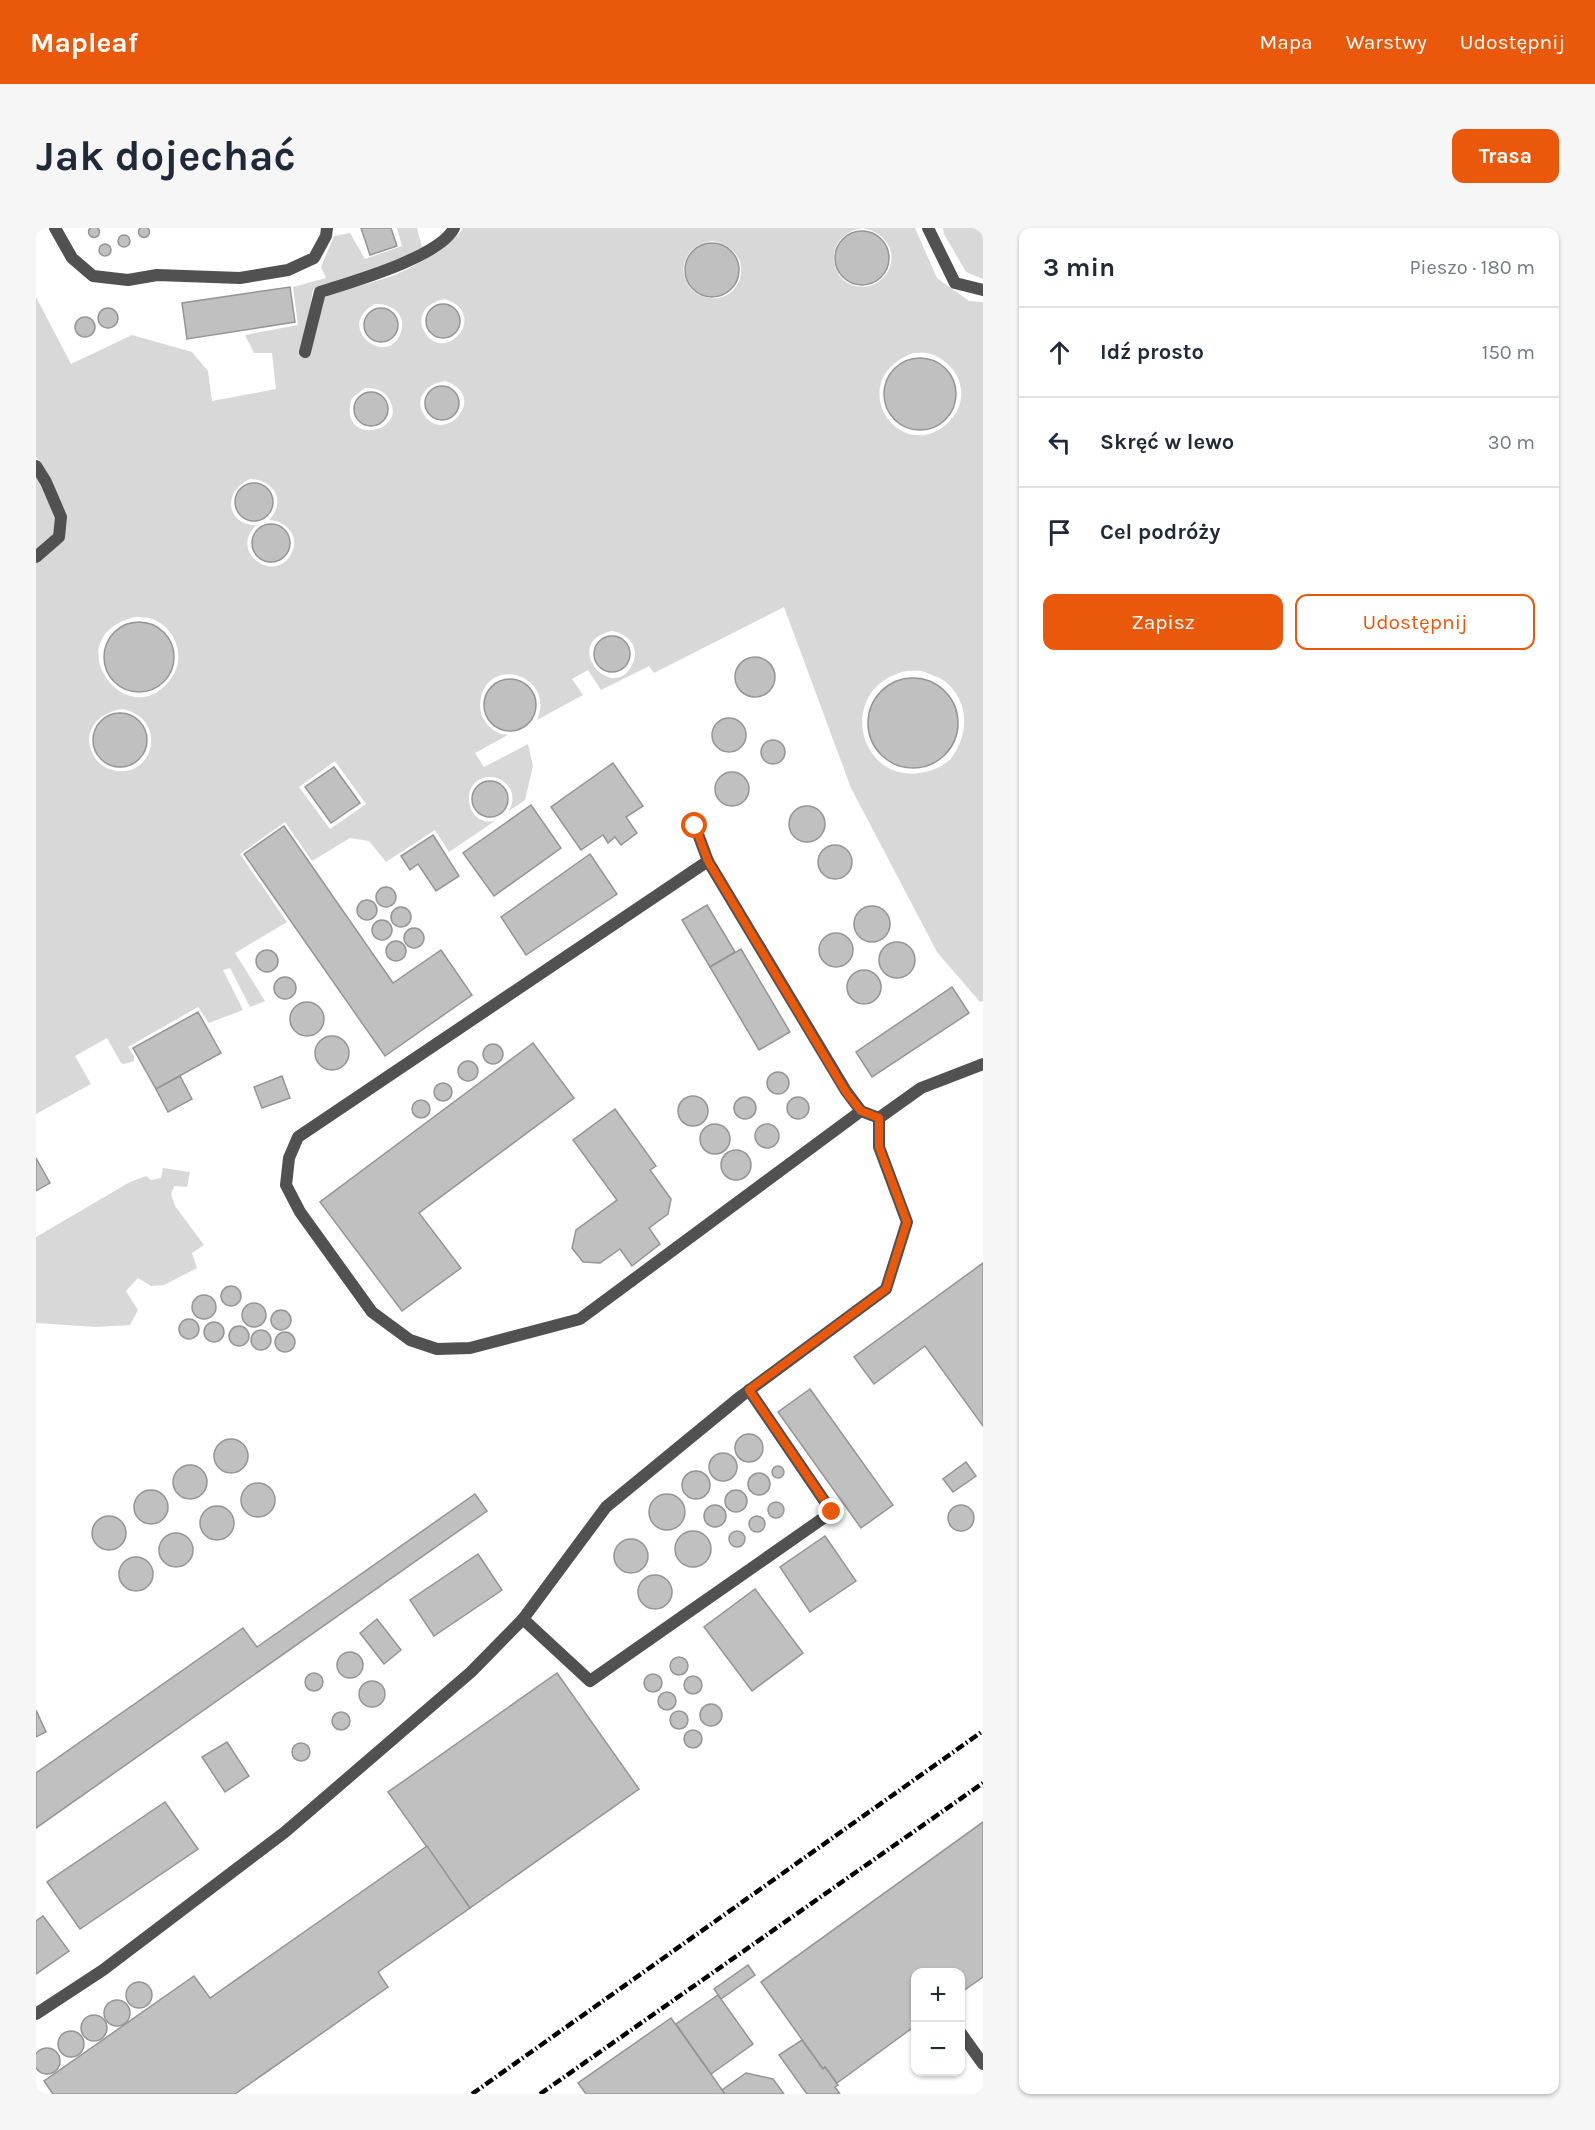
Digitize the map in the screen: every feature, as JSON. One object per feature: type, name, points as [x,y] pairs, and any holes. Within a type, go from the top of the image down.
[{"type":"lane","points":[[56,228],[72,258],[93,276],[128,280],[157,275],[240,278],[288,270],[314,258],[326,236],[327,228]]},
{"type":"lane","points":[[305,352],[320,292],[389,271],[429,250],[451,234],[454,228]]},
{"type":"lane","points":[[928,228],[955,283],[983,290]]},
{"type":"lane","points":[[36,466],[46,482],[61,517],[59,537],[36,557]]},
{"type":"lane","points":[[695,826],[708,861],[840,1082],[861,1111],[879,1118]]},
{"type":"lane","points":[[708,861],[298,1137],[289,1158],[286,1185],[300,1212],[372,1312],[410,1340],[437,1350],[470,1348],[580,1319],[861,1111]]},
{"type":"lane","points":[[879,1118],[921,1088],[983,1064]]},
{"type":"lane","points":[[36,2014],[103,1970],[285,1832],[471,1672],[523,1618],[606,1507],[749,1390],[886,1289],[907,1222],[879,1147],[879,1118]]},
{"type":"lane","points":[[523,1618],[590,1681],[832,1512],[749,1390]]},
{"type":"lane","points":[[965,2039],[983,2064]]},
{"type":"shaded area","points":[[397,228],[417,228],[422,247],[384,268],[313,290],[301,355],[311,353],[324,295],[397,274],[441,249],[463,228],[863,228],[915,228],[937,278],[969,301],[983,302],[983,1001],[980,1002],[937,952],[851,788],[784,607],[654,673],[649,666],[601,690],[588,670],[572,679],[583,695],[537,720],[540,705],[538,693],[531,683],[522,677],[510,674],[499,676],[489,682],[481,696],[482,716],[492,729],[508,735],[475,753],[484,767],[528,744],[533,766],[525,800],[509,811],[512,797],[507,785],[502,780],[491,777],[481,779],[474,784],[470,792],[471,809],[476,817],[484,821],[495,821],[449,852],[435,830],[386,862],[369,841],[350,838],[312,861],[285,822],[240,854],[287,922],[235,953],[265,1001],[250,1007],[230,968],[223,970],[243,1010],[209,1023],[198,1007],[128,1047],[134,1056],[134,1061],[124,1064],[121,1063],[107,1038],[75,1056],[91,1084],[36,1114],[36,562],[62,539],[50,479],[36,457],[36,297],[71,364],[132,335],[192,352],[208,371],[212,401],[276,389],[272,353],[254,353],[245,335],[298,325],[293,287],[326,278],[321,267],[334,236],[350,233],[365,259],[402,246]],"holes":[[[863,228],[870,230],[886,242],[890,248],[891,261],[888,272],[878,282],[869,286],[855,286],[845,281],[838,273],[834,262],[835,251],[839,241],[849,233]],[[713,241],[728,247],[737,255],[741,266],[740,276],[736,286],[728,294],[718,298],[705,297],[690,288],[683,268],[688,255],[699,245]],[[445,299],[458,306],[464,315],[464,325],[452,341],[442,343],[433,341],[424,331],[421,319],[429,306]],[[375,304],[387,305],[396,311],[402,320],[401,332],[395,343],[386,347],[376,346],[367,341],[361,333],[359,323],[363,313]],[[913,353],[922,353],[939,358],[952,369],[960,384],[961,400],[958,409],[947,424],[932,433],[916,435],[901,431],[890,421],[882,408],[879,393],[883,378],[894,364]],[[445,381],[458,388],[464,397],[464,407],[459,416],[441,425],[432,422],[423,413],[420,401],[429,388]],[[365,388],[385,393],[393,411],[390,420],[382,427],[372,430],[362,429],[354,424],[350,414],[352,398]],[[250,479],[266,483],[271,487],[277,499],[277,506],[269,520],[285,525],[294,540],[293,550],[286,562],[277,566],[267,566],[258,562],[251,555],[248,547],[249,536],[256,525],[246,524],[238,520],[234,514],[231,506],[235,491]],[[135,617],[158,621],[171,634],[178,651],[176,669],[172,677],[155,693],[137,697],[120,691],[107,678],[99,662],[100,644],[111,628]],[[611,631],[628,639],[632,643],[635,654],[631,667],[622,676],[612,678],[602,674],[594,667],[590,657],[590,647],[597,637]],[[905,671],[922,671],[943,680],[958,697],[964,716],[962,737],[952,757],[940,767],[925,772],[903,773],[885,766],[872,753],[864,736],[862,718],[867,699],[879,684]],[[123,709],[138,715],[147,725],[151,737],[150,749],[145,760],[136,768],[124,771],[109,769],[94,756],[89,742],[90,734],[92,727],[102,717]],[[335,761],[366,804],[330,829],[299,787]]]},
{"type":"shaded area","points":[[943,228],[983,228],[983,279],[966,272],[944,234]]},
{"type":"shaded area","points":[[36,472],[58,517],[57,536],[36,554]]},
{"type":"shaded area","points":[[163,1168],[190,1172],[187,1187],[174,1186],[171,1194],[175,1206],[204,1245],[192,1253],[197,1268],[164,1285],[151,1286],[138,1278],[126,1291],[138,1310],[130,1325],[96,1327],[36,1323],[36,1237],[130,1182],[146,1176],[151,1180],[161,1178]]},
{"type":"building","points":[[94,226],[100,232],[94,238],[88,232]]},
{"type":"building","points":[[144,226],[150,232],[144,238],[138,232]]},
{"type":"building","points":[[361,228],[391,228],[397,246],[370,255]]},
{"type":"building","points":[[862,231],[872,233],[881,239],[887,248],[889,258],[887,268],[881,277],[872,283],[862,285],[852,283],[843,277],[837,268],[835,258],[837,248],[843,239],[852,233]]},
{"type":"building","points":[[126,235],[130,241],[126,247],[122,247],[118,239]]},
{"type":"building","points":[[712,243],[722,245],[731,251],[737,260],[739,270],[737,280],[731,289],[722,295],[712,297],[702,295],[693,289],[687,280],[685,270],[687,260],[693,251],[702,245]]},
{"type":"building","points":[[107,244],[111,250],[107,256],[103,256],[99,248]]},
{"type":"building","points":[[290,287],[295,322],[187,339],[182,303]]},
{"type":"building","points":[[443,304],[455,309],[460,321],[455,333],[443,338],[431,333],[426,321],[431,309]]},
{"type":"building","points":[[108,308],[115,311],[118,318],[115,325],[108,328],[101,325],[98,318],[101,311]]},
{"type":"building","points":[[381,308],[393,313],[398,325],[393,337],[381,342],[369,337],[364,325],[369,313]]},
{"type":"building","points":[[85,317],[92,320],[95,327],[92,334],[85,337],[78,334],[75,327],[78,320]]},
{"type":"building","points":[[927,358],[946,368],[954,380],[956,394],[954,408],[946,420],[934,428],[913,430],[894,420],[886,408],[884,387],[894,368],[906,360]]},
{"type":"building","points":[[442,386],[454,391],[459,403],[454,415],[442,420],[430,415],[425,403],[430,391]]},
{"type":"building","points":[[371,392],[383,397],[388,409],[383,421],[371,426],[359,421],[354,409],[359,397]]},
{"type":"building","points":[[254,483],[267,489],[273,502],[267,515],[254,521],[241,515],[235,502],[241,489]]},
{"type":"building","points":[[271,524],[284,530],[290,543],[284,556],[271,562],[258,556],[252,543],[258,530]]},
{"type":"building","points":[[139,622],[152,625],[164,632],[171,644],[174,657],[171,670],[164,682],[152,689],[139,692],[126,689],[114,682],[107,670],[104,657],[107,644],[114,632],[126,625]]},
{"type":"building","points":[[612,636],[625,641],[630,654],[625,667],[612,672],[599,667],[594,654],[599,641]]},
{"type":"building","points":[[755,657],[769,663],[775,677],[769,691],[755,697],[741,691],[735,677],[741,663]]},
{"type":"building","points":[[913,678],[930,682],[945,691],[954,706],[958,723],[954,740],[945,755],[930,764],[913,768],[896,764],[881,755],[872,740],[868,723],[872,706],[881,691],[896,682]]},
{"type":"building","points":[[510,679],[520,681],[528,687],[534,695],[536,705],[534,715],[528,723],[520,729],[510,731],[500,729],[492,723],[486,715],[484,705],[486,695],[492,687],[500,681]]},
{"type":"building","points":[[120,713],[130,715],[139,721],[145,730],[147,740],[145,750],[139,759],[130,765],[120,767],[110,765],[101,759],[95,750],[93,740],[95,730],[101,721],[110,715]]},
{"type":"building","points":[[729,718],[741,723],[746,735],[741,747],[729,752],[717,747],[712,735],[717,723]]},
{"type":"building","points":[[773,740],[778,741],[784,747],[784,757],[778,763],[773,764],[768,763],[762,757],[761,752],[762,747],[768,741]]},
{"type":"building","points":[[613,763],[643,806],[626,817],[637,833],[621,845],[615,837],[608,843],[603,835],[581,850],[551,807]]},
{"type":"building","points":[[334,767],[360,803],[331,823],[305,787]]},
{"type":"building","points":[[732,772],[744,777],[749,789],[744,801],[732,806],[720,801],[715,789],[720,777]]},
{"type":"building","points":[[490,781],[503,786],[508,799],[503,812],[490,817],[477,812],[472,799],[477,786]]},
{"type":"building","points":[[531,805],[561,848],[494,896],[463,853]]},
{"type":"building","points":[[807,806],[819,812],[825,824],[819,836],[807,842],[795,836],[789,824],[795,812]]},
{"type":"building","points":[[284,826],[393,983],[441,950],[472,995],[385,1056],[244,854]]},
{"type":"building","points":[[433,835],[459,876],[436,891],[418,864],[410,870],[401,856]]},
{"type":"building","points":[[835,845],[847,850],[852,862],[847,874],[835,879],[823,874],[818,862],[823,850]]},
{"type":"building","points":[[590,854],[617,894],[526,955],[501,917]]},
{"type":"building","points":[[386,887],[393,890],[396,897],[393,904],[386,907],[379,904],[376,897],[379,890]]},
{"type":"building","points":[[367,900],[374,903],[377,910],[374,917],[367,920],[360,917],[357,910],[360,903]]},
{"type":"building","points":[[707,905],[735,952],[710,967],[682,920]]},
{"type":"building","points":[[872,906],[884,912],[890,924],[884,936],[872,942],[860,936],[854,924],[860,912]]},
{"type":"building","points":[[401,907],[408,910],[411,917],[408,924],[401,927],[394,924],[391,917],[394,910]]},
{"type":"building","points":[[382,920],[389,923],[392,930],[389,937],[382,940],[375,937],[372,930],[375,923]]},
{"type":"building","points":[[414,928],[421,931],[424,938],[421,945],[414,948],[407,945],[404,938],[407,931]]},
{"type":"building","points":[[836,933],[848,938],[853,950],[848,962],[836,967],[824,962],[819,950],[824,938]]},
{"type":"building","points":[[396,941],[403,944],[406,951],[403,958],[396,961],[389,958],[386,951],[389,944]]},
{"type":"building","points":[[897,942],[909,948],[915,960],[909,972],[897,978],[885,972],[879,960],[885,948]]},
{"type":"building","points":[[741,949],[790,1032],[759,1050],[710,967]]},
{"type":"building","points":[[267,950],[275,953],[278,961],[275,969],[267,972],[259,969],[256,961],[259,953]]},
{"type":"building","points":[[864,970],[876,975],[881,987],[876,999],[864,1004],[852,999],[847,987],[852,975]]},
{"type":"building","points":[[285,977],[293,980],[296,988],[293,996],[285,999],[277,996],[274,988],[277,980]]},
{"type":"building","points":[[952,987],[969,1013],[872,1077],[856,1052]]},
{"type":"building","points":[[307,1002],[319,1007],[324,1019],[319,1031],[307,1036],[295,1031],[290,1019],[295,1007]]},
{"type":"building","points":[[198,1012],[221,1053],[156,1089],[133,1048]]},
{"type":"building","points":[[332,1036],[344,1041],[349,1053],[344,1065],[332,1070],[320,1065],[315,1053],[320,1041]]},
{"type":"building","points":[[533,1043],[574,1098],[419,1213],[461,1268],[402,1311],[320,1202]]},
{"type":"building","points":[[493,1044],[500,1047],[503,1054],[500,1061],[493,1064],[486,1061],[483,1054],[486,1047]]},
{"type":"building","points":[[468,1061],[475,1064],[478,1071],[475,1078],[468,1081],[461,1078],[458,1071],[461,1064]]},
{"type":"building","points":[[774,1072],[782,1072],[789,1079],[789,1087],[782,1094],[774,1094],[767,1087],[767,1079]]},
{"type":"building","points":[[180,1076],[192,1099],[168,1112],[156,1089]]},
{"type":"building","points":[[282,1076],[290,1098],[262,1108],[254,1087]]},
{"type":"building","points":[[439,1083],[447,1083],[452,1088],[450,1099],[439,1101],[434,1096],[434,1088]]},
{"type":"building","points":[[693,1096],[699,1097],[707,1105],[707,1117],[699,1125],[693,1126],[687,1125],[679,1117],[678,1111],[679,1105],[687,1097]]},
{"type":"building","points":[[741,1097],[749,1097],[756,1104],[756,1112],[749,1119],[741,1119],[734,1112],[734,1104]]},
{"type":"building","points":[[794,1097],[802,1097],[809,1104],[809,1112],[802,1119],[794,1119],[787,1112],[787,1104]]},
{"type":"building","points":[[417,1100],[425,1100],[430,1105],[428,1116],[417,1118],[412,1113],[412,1105]]},
{"type":"building","points":[[615,1109],[656,1166],[650,1170],[671,1199],[668,1214],[649,1228],[660,1244],[632,1266],[620,1249],[600,1263],[583,1262],[572,1248],[576,1230],[617,1200],[573,1140]]},
{"type":"building","points":[[715,1124],[721,1125],[729,1133],[729,1145],[721,1153],[715,1154],[709,1153],[701,1145],[700,1139],[701,1133],[709,1125]]},
{"type":"building","points":[[767,1124],[775,1128],[779,1136],[775,1144],[767,1148],[759,1144],[755,1136],[759,1128]]},
{"type":"building","points":[[736,1150],[742,1151],[750,1159],[750,1171],[742,1179],[736,1180],[730,1179],[722,1171],[721,1165],[722,1159],[730,1151]]},
{"type":"building","points":[[36,1158],[50,1183],[36,1191]]},
{"type":"building","points":[[983,1263],[983,1426],[925,1346],[874,1384],[854,1357]]},
{"type":"building","points":[[231,1286],[238,1289],[241,1296],[238,1303],[231,1306],[224,1303],[221,1296],[224,1289]]},
{"type":"building","points":[[204,1295],[209,1296],[215,1302],[215,1312],[209,1318],[204,1319],[199,1318],[193,1312],[192,1307],[193,1302],[199,1296]]},
{"type":"building","points":[[254,1303],[259,1304],[265,1310],[265,1320],[259,1326],[254,1327],[249,1326],[243,1320],[242,1315],[243,1310],[249,1304]]},
{"type":"building","points":[[281,1310],[288,1313],[291,1320],[288,1327],[281,1330],[274,1327],[271,1320],[274,1313]]},
{"type":"building","points":[[189,1319],[196,1322],[199,1329],[196,1336],[189,1339],[182,1336],[179,1329],[182,1322]]},
{"type":"building","points":[[214,1322],[221,1325],[224,1332],[221,1339],[214,1342],[207,1339],[204,1332],[207,1325]]},
{"type":"building","points":[[239,1326],[246,1329],[249,1336],[246,1343],[239,1346],[232,1343],[229,1336],[232,1329]]},
{"type":"building","points":[[261,1330],[268,1333],[271,1340],[268,1347],[261,1350],[254,1347],[251,1340],[254,1333]]},
{"type":"building","points":[[285,1332],[292,1335],[295,1342],[292,1349],[285,1352],[278,1349],[275,1342],[278,1335]]},
{"type":"building","points":[[810,1389],[893,1505],[861,1528],[778,1412]]},
{"type":"building","points":[[749,1434],[759,1438],[763,1448],[759,1458],[749,1462],[739,1458],[735,1448],[739,1438]]},
{"type":"building","points":[[231,1439],[243,1444],[248,1456],[243,1468],[231,1473],[219,1468],[214,1456],[219,1444]]},
{"type":"building","points":[[723,1453],[733,1457],[737,1467],[733,1477],[723,1481],[713,1477],[709,1467],[713,1457]]},
{"type":"building","points":[[966,1462],[976,1476],[953,1492],[943,1479]]},
{"type":"building","points":[[190,1465],[202,1470],[207,1482],[202,1494],[190,1499],[178,1494],[173,1482],[178,1470]]},
{"type":"building","points":[[780,1466],[783,1467],[783,1477],[776,1478],[773,1477],[772,1470],[773,1467]]},
{"type":"building","points":[[696,1471],[706,1475],[710,1485],[706,1495],[696,1499],[686,1495],[682,1485],[686,1475]]},
{"type":"building","points":[[759,1473],[767,1476],[770,1484],[767,1492],[759,1495],[751,1492],[748,1484],[751,1476]]},
{"type":"building","points":[[258,1483],[270,1488],[275,1500],[270,1512],[258,1517],[246,1512],[241,1500],[246,1488]]},
{"type":"building","points":[[151,1490],[163,1495],[168,1507],[163,1519],[151,1524],[139,1519],[134,1507],[139,1495]]},
{"type":"building","points":[[736,1490],[744,1493],[747,1501],[744,1509],[736,1512],[728,1509],[725,1501],[728,1493]]},
{"type":"building","points":[[475,1494],[487,1511],[36,1828],[36,1773],[243,1628],[257,1647]]},
{"type":"building","points":[[667,1494],[680,1499],[685,1512],[680,1525],[667,1530],[654,1525],[649,1512],[654,1499]]},
{"type":"building","points":[[776,1502],[782,1504],[784,1510],[782,1516],[776,1518],[770,1516],[768,1510],[770,1504]]},
{"type":"building","points":[[715,1505],[723,1508],[726,1516],[723,1524],[715,1527],[707,1524],[704,1516],[707,1508]]},
{"type":"building","points":[[961,1505],[970,1509],[974,1518],[970,1527],[961,1531],[952,1527],[948,1518],[952,1509]]},
{"type":"building","points":[[217,1506],[229,1511],[234,1523],[229,1535],[217,1540],[205,1535],[200,1523],[205,1511]]},
{"type":"building","points":[[109,1516],[121,1521],[126,1533],[121,1545],[109,1550],[97,1545],[92,1533],[97,1521]]},
{"type":"building","points":[[757,1516],[763,1518],[765,1524],[763,1530],[757,1532],[751,1530],[749,1524],[751,1518]]},
{"type":"building","points":[[693,1531],[706,1536],[711,1549],[706,1562],[693,1567],[680,1562],[675,1549],[680,1536]]},
{"type":"building","points":[[737,1531],[743,1533],[745,1539],[743,1545],[737,1547],[731,1545],[729,1539],[731,1533]]},
{"type":"building","points":[[176,1533],[188,1538],[193,1550],[188,1562],[176,1567],[164,1562],[159,1550],[164,1538]]},
{"type":"building","points":[[825,1536],[856,1581],[810,1612],[780,1567]]},
{"type":"building","points":[[631,1539],[643,1544],[648,1556],[643,1568],[631,1573],[619,1568],[614,1556],[619,1544]]},
{"type":"building","points":[[478,1554],[502,1590],[434,1636],[410,1600]]},
{"type":"building","points":[[136,1557],[148,1562],[153,1574],[148,1586],[136,1591],[124,1586],[119,1574],[124,1562]]},
{"type":"building","points":[[655,1575],[667,1580],[672,1592],[667,1604],[655,1609],[643,1604],[638,1592],[643,1580]]},
{"type":"building","points":[[755,1589],[803,1653],[752,1691],[704,1627]]},
{"type":"building","points":[[377,1619],[401,1650],[384,1664],[360,1633]]},
{"type":"building","points":[[350,1652],[359,1656],[363,1665],[359,1674],[350,1678],[341,1674],[337,1665],[341,1656]]},
{"type":"building","points":[[679,1657],[685,1660],[688,1666],[685,1672],[679,1675],[673,1672],[670,1666],[673,1660]]},
{"type":"building","points":[[314,1673],[320,1676],[323,1682],[320,1688],[314,1691],[308,1688],[305,1682],[308,1676]]},
{"type":"building","points":[[557,1673],[639,1789],[470,1908],[388,1792]]},
{"type":"building","points":[[649,1674],[657,1674],[662,1679],[660,1690],[649,1692],[644,1687],[644,1679]]},
{"type":"building","points":[[693,1676],[699,1679],[702,1685],[699,1691],[693,1694],[687,1691],[684,1685],[687,1679]]},
{"type":"building","points":[[372,1681],[381,1685],[385,1694],[381,1703],[372,1707],[363,1703],[359,1694],[363,1685]]},
{"type":"building","points":[[667,1692],[674,1694],[676,1701],[674,1708],[667,1710],[660,1708],[658,1701],[660,1694]]},
{"type":"building","points":[[711,1704],[719,1707],[722,1715],[719,1723],[711,1726],[703,1723],[700,1715],[703,1707]]},
{"type":"building","points":[[36,1710],[46,1732],[36,1737]]},
{"type":"building","points":[[679,1711],[685,1714],[688,1720],[685,1726],[679,1729],[673,1726],[670,1720],[673,1714]]},
{"type":"building","points":[[341,1712],[349,1717],[350,1721],[345,1729],[341,1730],[333,1725],[332,1721],[337,1713]]},
{"type":"building","points":[[693,1730],[699,1733],[702,1739],[699,1745],[693,1748],[687,1745],[684,1739],[687,1733]]},
{"type":"building","points":[[227,1742],[249,1776],[225,1792],[202,1757]]},
{"type":"building","points":[[301,1743],[307,1746],[310,1752],[307,1758],[301,1761],[295,1758],[292,1752],[295,1746]]},
{"type":"building","points":[[165,1802],[198,1849],[80,1929],[47,1882]]},
{"type":"building","points":[[983,1822],[983,1977],[965,1990],[965,1968],[911,1968],[911,2029],[837,2083],[825,2067],[823,2069],[761,1982]]},
{"type":"building","points":[[427,1846],[470,1908],[378,1972],[388,1987],[235,2094],[53,2094],[44,2081],[194,1976],[210,1998]]},
{"type":"building","points":[[43,1916],[69,1951],[36,1974],[36,1921]]},
{"type":"building","points":[[748,1965],[755,1975],[721,1999],[714,1989]]},
{"type":"building","points":[[139,1982],[148,1986],[152,1995],[148,2004],[139,2008],[130,2004],[126,1995],[130,1986]]},
{"type":"building","points":[[718,1995],[753,2044],[711,2074],[676,2024]]},
{"type":"building","points":[[117,2000],[126,2004],[130,2013],[126,2022],[117,2026],[108,2022],[104,2013],[108,2004]]},
{"type":"building","points":[[94,2015],[103,2019],[107,2028],[103,2037],[94,2041],[85,2037],[81,2028],[85,2019]]},
{"type":"building","points":[[671,2018],[725,2094],[586,2094],[578,2083]]},
{"type":"building","points":[[71,2031],[80,2035],[84,2044],[80,2053],[71,2057],[62,2053],[58,2044],[62,2035]]},
{"type":"building","points":[[802,2040],[838,2085],[835,2087],[840,2094],[807,2094],[779,2055]]},
{"type":"building","points":[[47,2048],[56,2052],[60,2061],[56,2070],[47,2074],[38,2070],[34,2061],[38,2052]]},
{"type":"building","points":[[746,2073],[773,2079],[784,2094],[725,2094],[722,2090]]},
{"type":"railway","points":[[472,2094],[983,1731]]},
{"type":"railway","points":[[540,2094],[983,1783]]},
{"type":"route","points":[[695,826],[708,861],[846,1092],[861,1111],[879,1118],[879,1147],[907,1222],[886,1289],[749,1390],[832,1512]]}]
